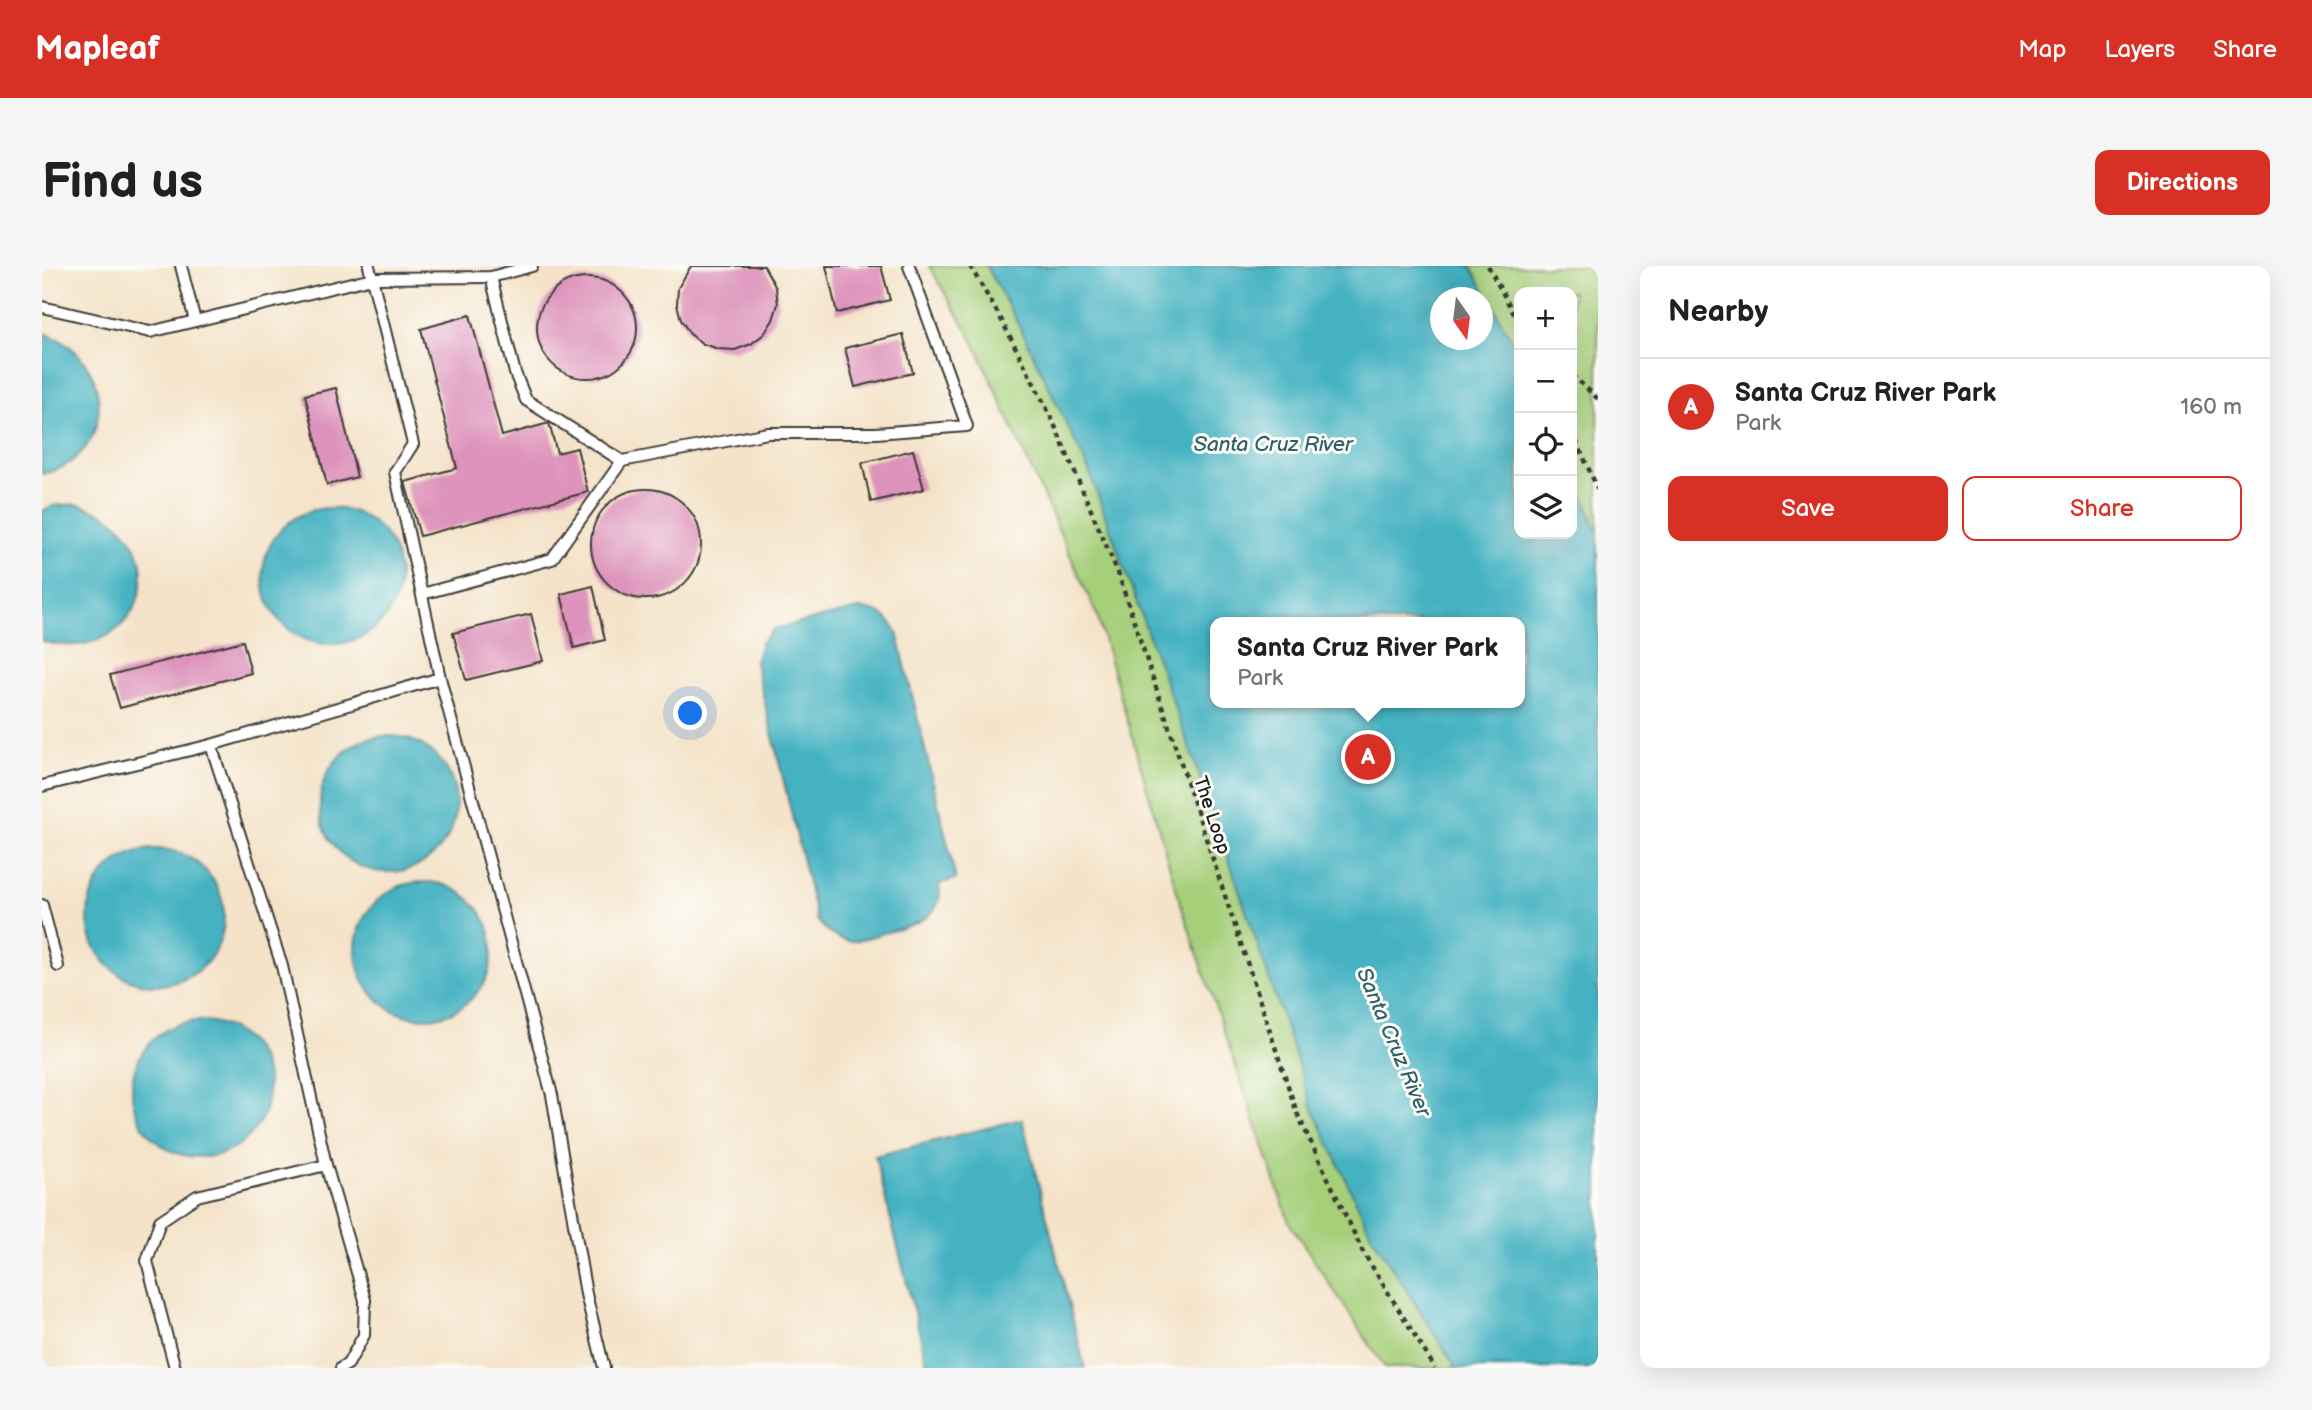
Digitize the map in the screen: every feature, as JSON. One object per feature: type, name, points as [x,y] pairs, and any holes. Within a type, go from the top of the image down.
[{"type":"lane","points":[[181,266],[195,321]]},
{"type":"lane","points":[[369,266],[413,444],[395,472],[440,678],[552,1095],[586,1294],[604,1368]]},
{"type":"lane","points":[[42,307],[150,332],[373,278],[491,277],[532,266]]},
{"type":"lane","points":[[491,277],[515,373],[526,400],[622,461],[768,433],[876,433],[967,426],[908,266]]},
{"type":"lane","points":[[422,594],[552,559],[622,461]]},
{"type":"lane","points":[[42,786],[211,745],[440,678]]},
{"type":"lane","points":[[211,745],[282,966],[326,1165],[365,1300],[364,1335],[348,1364],[341,1368]]},
{"type":"lane","points":[[42,905],[58,966]]},
{"type":"lane","points":[[175,1368],[148,1261],[160,1221],[197,1196],[326,1165]]},
{"type":"path","name":"The Loop","points":[[970,266],[1002,319],[1051,417],[1118,573],[1297,1113],[1363,1252],[1434,1368]]},
{"type":"path","points":[[1488,266],[1514,314]]},
{"type":"path","points":[[1577,380],[1598,399]]},
{"type":"path","points":[[1577,443],[1598,491]]},
{"type":"green space","name":"Santa Cruz River","points":[[929,266],[1598,266],[1598,1368],[1385,1368],[1289,1222],[1179,899],[1097,615],[973,340]]},
{"type":"water","name":"Santa Cruz River","points":[[986,266],[1471,266],[1483,287],[1430,287],[1430,350],[1493,350],[1493,306],[1514,344],[1514,539],[1577,539],[1577,480],[1598,533],[1598,1368],[1456,1368],[1372,1236],[1313,1109],[1214,816],[1089,471],[1018,323]]},
{"type":"water","points":[[42,333],[66,344],[84,361],[95,382],[99,405],[95,428],[85,448],[67,464],[42,474]]},
{"type":"water","points":[[75,504],[110,519],[132,541],[141,567],[140,593],[128,618],[107,636],[78,645],[42,641],[42,511],[52,506]]},
{"type":"water","points":[[331,508],[357,514],[379,528],[393,550],[399,576],[393,602],[379,624],[357,638],[331,644],[305,638],[283,624],[269,602],[263,576],[269,550],[283,528],[305,514]]},
{"type":"water","points":[[858,609],[881,614],[897,632],[956,879],[939,884],[937,906],[922,920],[852,941],[834,936],[817,920],[755,662],[761,643],[774,629]]},
{"type":"water","points":[[388,736],[414,742],[436,756],[450,778],[456,804],[450,830],[436,852],[414,866],[388,872],[362,866],[340,852],[326,830],[320,804],[326,778],[340,756],[362,742]]},
{"type":"water","points":[[156,849],[182,855],[204,869],[218,891],[224,917],[218,943],[204,965],[182,979],[156,985],[130,979],[108,965],[94,943],[88,917],[94,891],[108,869],[130,855]]},
{"type":"water","points":[[424,882],[450,887],[472,902],[487,924],[492,950],[487,976],[472,998],[450,1013],[424,1018],[398,1013],[376,998],[361,976],[356,950],[361,924],[376,902],[398,887]]},
{"type":"water","points":[[200,1021],[226,1026],[248,1041],[263,1063],[268,1089],[263,1115],[248,1137],[226,1152],[200,1157],[174,1152],[152,1137],[137,1115],[132,1089],[137,1063],[152,1041],[174,1026]]},
{"type":"water","points":[[1022,1119],[1085,1368],[928,1368],[875,1156]]},
{"type":"building","points":[[691,266],[764,266],[776,288],[778,304],[773,320],[764,334],[751,344],[735,350],[703,344],[690,334],[681,320],[677,304],[678,288]]},
{"type":"building","points":[[826,266],[881,266],[890,300],[837,313]]},
{"type":"building","points":[[587,278],[615,286],[629,300],[637,328],[629,356],[615,370],[587,378],[559,370],[545,356],[537,328],[545,300],[559,286]]},
{"type":"building","points":[[470,315],[502,436],[549,423],[557,453],[577,448],[588,492],[420,536],[405,482],[457,468],[421,329]]},
{"type":"building","points":[[903,334],[913,373],[855,387],[845,348]]},
{"type":"building","points":[[336,388],[357,477],[327,485],[305,395]]},
{"type":"building","points":[[913,450],[924,489],[871,502],[862,463]]},
{"type":"building","points":[[646,489],[667,493],[685,505],[697,523],[701,544],[697,565],[685,583],[667,595],[646,599],[625,595],[607,583],[595,565],[591,544],[595,523],[607,505],[625,493]]},
{"type":"building","points":[[593,586],[605,640],[574,648],[561,594]]},
{"type":"building","points":[[531,614],[543,661],[466,680],[453,633]]},
{"type":"building","points":[[243,641],[251,673],[120,708],[110,675]]},
{"type":"place","name":"Santa Cruz River Park","points":[[1368,757]]}]
